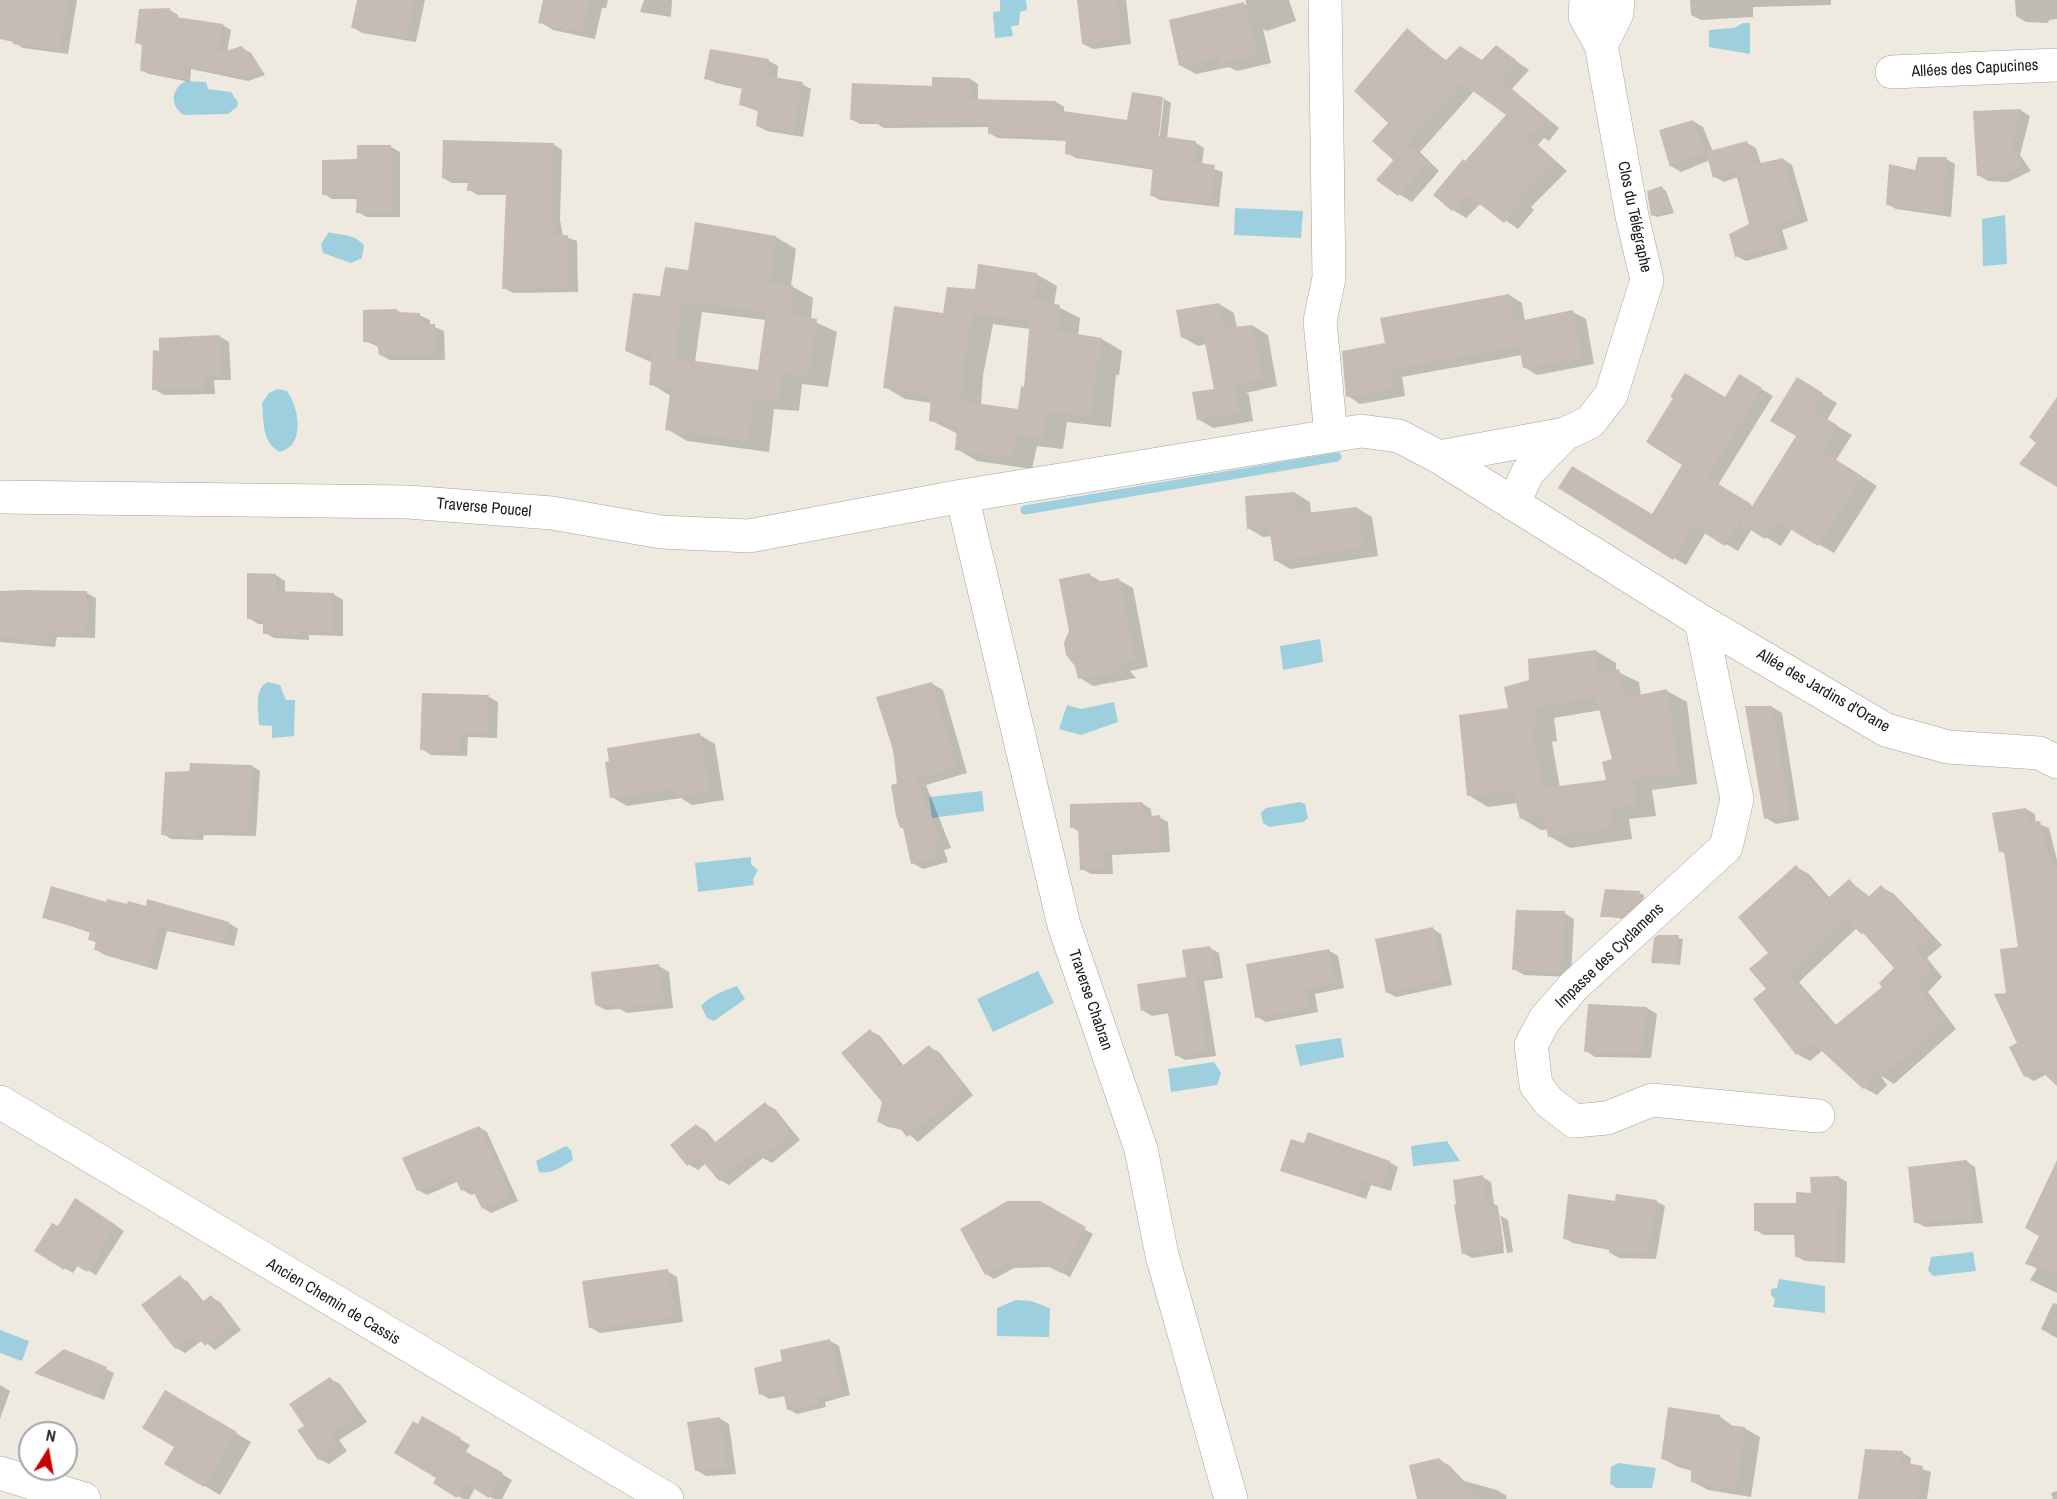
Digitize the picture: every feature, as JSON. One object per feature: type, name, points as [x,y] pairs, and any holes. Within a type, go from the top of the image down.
[{"type":"street","points":[[1325,0],[1329,278],[1320,321],[1331,436]]},
{"type":"street","name":"Clos du Télégraphe","points":[[1439,457],[1565,434],[1590,422],[1611,394],[1647,280],[1632,216],[1601,45],[1585,16],[1586,0]]},
{"type":"street","points":[[1601,45],[1617,14],[1618,0]]},
{"type":"street","name":"Allées des Capucines","points":[[1892,72],[2057,65]]},
{"type":"street","name":"Allée des Jardins d'Orane","points":[[1331,436],[1361,431],[1399,436],[1439,457],[1701,621],[1886,730],[1948,747],[2039,753],[2057,762]]},
{"type":"street","name":"Clos du Télégraphe","points":[[1513,504],[1528,472],[1565,434]]},
{"type":"street","name":"Traverse Poucel","points":[[0,497],[408,502],[552,513],[661,532],[749,536],[963,496],[1331,436]]},
{"type":"street","name":"Traverse Chabran","points":[[963,496],[1064,925],[1141,1149],[1162,1255],[1232,1499]]},
{"type":"street","name":"Impasse des Cyclamens","points":[[1701,621],[1737,800],[1726,847],[1574,986],[1545,1019],[1531,1045],[1536,1085],[1549,1102],[1574,1121],[1607,1118],[1652,1100],[1818,1116]]},
{"type":"street","name":"Ancien Chemin de Cassis","points":[[0,1102],[667,1499]]},
{"type":"street","points":[[0,1473],[84,1499]]},
{"type":"water","points":[[1000,0],[1026,0],[1027,10],[1020,12],[1019,25],[1011,26],[1013,36],[995,38],[993,12],[1000,11]]},
{"type":"water","points":[[1743,23],[1750,23],[1750,54],[1709,47],[1709,30],[1734,28]]},
{"type":"water","points":[[186,81],[206,82],[208,89],[231,92],[238,102],[237,107],[228,114],[184,115],[176,107],[174,98],[177,88]]},
{"type":"water","points":[[1235,208],[1303,211],[1301,238],[1234,235]]},
{"type":"water","points":[[2005,215],[2007,264],[1983,266],[1982,219]]},
{"type":"water","points":[[329,232],[360,241],[364,245],[362,258],[351,263],[323,253],[321,244]]},
{"type":"water","points":[[278,389],[287,391],[291,398],[298,425],[294,442],[280,452],[269,443],[266,437],[262,403],[269,393]]},
{"type":"water","points":[[1320,639],[1323,662],[1283,670],[1280,646]]},
{"type":"water","points":[[268,682],[280,685],[286,700],[295,700],[294,736],[272,738],[272,726],[259,725],[260,690]]},
{"type":"water","points":[[1114,702],[1118,722],[1081,735],[1059,729],[1067,705],[1081,709]]},
{"type":"water","points":[[982,791],[984,811],[932,818],[929,797]]},
{"type":"water","points":[[1300,802],[1305,804],[1308,818],[1303,822],[1269,827],[1263,823],[1261,813],[1266,808]]},
{"type":"water","points":[[751,857],[751,864],[758,870],[753,879],[754,885],[698,892],[695,863]]},
{"type":"water","points":[[1038,971],[1054,1003],[993,1032],[977,999]]},
{"type":"water","points":[[737,986],[745,999],[714,1021],[707,1018],[701,1006],[713,996]]},
{"type":"water","points":[[1341,1038],[1344,1057],[1300,1066],[1295,1045]]},
{"type":"water","points":[[1214,1062],[1221,1073],[1217,1085],[1171,1092],[1168,1069]]},
{"type":"water","points":[[1447,1141],[1460,1161],[1413,1166],[1411,1146]]},
{"type":"water","points":[[566,1146],[571,1150],[573,1160],[552,1171],[539,1172],[536,1161]]},
{"type":"water","points":[[1973,1252],[1976,1271],[1933,1276],[1928,1270],[1931,1257]]},
{"type":"water","points":[[1779,1279],[1825,1286],[1825,1313],[1773,1307],[1775,1299],[1771,1295],[1771,1289],[1777,1288]]},
{"type":"water","points":[[1016,1300],[1031,1301],[1050,1308],[1049,1337],[997,1336],[997,1308]]},
{"type":"water","points":[[0,1330],[29,1341],[22,1361],[0,1353]]},
{"type":"water","points":[[1618,1463],[1656,1468],[1652,1488],[1617,1488],[1610,1484],[1611,1467]]},
{"type":"building","points":[[0,0],[68,0],[60,50],[13,44],[12,39],[0,37]]},
{"type":"building","points":[[357,0],[414,0],[407,38],[351,28]]},
{"type":"building","points":[[543,0],[589,0],[582,32],[538,23]]},
{"type":"building","points":[[1077,0],[1117,0],[1122,39],[1082,44]]},
{"type":"building","points":[[1244,2],[1257,55],[1220,63],[1219,57],[1179,66],[1169,20]]},
{"type":"building","points":[[170,8],[169,16],[223,24],[218,53],[242,46],[258,71],[239,77],[183,65],[182,79],[140,71],[142,44],[135,43],[139,9]]},
{"type":"building","points":[[1407,28],[1445,61],[1460,46],[1482,60],[1496,45],[1517,61],[1500,80],[1547,119],[1535,135],[1530,131],[1526,136],[1555,162],[1519,199],[1522,202],[1504,223],[1468,195],[1452,211],[1433,195],[1463,159],[1465,161],[1506,115],[1462,83],[1407,144],[1427,163],[1398,196],[1376,180],[1403,149],[1393,160],[1372,141],[1388,123],[1354,91]]},
{"type":"building","points":[[710,49],[769,59],[767,76],[803,82],[793,132],[756,126],[758,110],[739,105],[742,87],[704,79]]},
{"type":"building","points":[[932,77],[970,78],[970,99],[1056,101],[1056,110],[1127,120],[1132,92],[1163,97],[1159,136],[1196,141],[1193,162],[1215,165],[1210,203],[1150,196],[1153,167],[1065,154],[1066,137],[988,134],[988,123],[915,123],[915,125],[874,124],[873,120],[850,120],[852,83],[932,86]]},
{"type":"building","points":[[2021,109],[2011,148],[2022,166],[1997,177],[1977,176],[1973,111]]},
{"type":"building","points":[[1693,120],[1706,152],[1670,167],[1659,130]]},
{"type":"building","points":[[443,140],[554,143],[551,214],[553,214],[554,235],[568,235],[569,287],[502,289],[506,191],[467,191],[468,179],[442,178]]},
{"type":"building","points":[[1747,141],[1754,164],[1752,165],[1783,158],[1800,216],[1774,225],[1780,245],[1735,257],[1729,234],[1749,224],[1735,170],[1713,178],[1706,152]]},
{"type":"building","points":[[357,145],[391,145],[392,213],[356,213],[357,195],[322,195],[322,160],[357,159]]},
{"type":"building","points":[[1918,157],[1947,157],[1943,213],[1886,205],[1889,164],[1915,170]]},
{"type":"building","points":[[1662,186],[1671,210],[1651,216],[1647,191]]},
{"type":"building","points":[[695,222],[776,236],[770,283],[793,285],[790,315],[817,319],[808,377],[782,373],[778,401],[754,399],[748,441],[665,430],[671,387],[649,385],[652,355],[625,351],[633,293],[660,296],[665,267],[688,270]],"holes":[[[682,301],[766,312],[758,370],[675,358]]]},
{"type":"building","points":[[978,264],[1037,273],[1034,299],[1060,305],[1058,331],[1102,338],[1099,365],[1096,364],[1091,417],[1047,411],[1043,438],[1017,435],[1011,458],[955,450],[957,427],[929,421],[931,396],[883,388],[894,306],[943,313],[947,287],[975,289]],"holes":[[[973,314],[1030,320],[1024,387],[1021,386],[1018,409],[961,401],[963,364]]]},
{"type":"building","points":[[1509,294],[1514,322],[1573,310],[1582,357],[1523,368],[1519,346],[1390,370],[1393,389],[1346,397],[1342,351],[1385,343],[1380,318]]},
{"type":"building","points":[[1219,303],[1224,328],[1253,325],[1262,378],[1222,387],[1234,385],[1239,412],[1197,420],[1192,392],[1214,389],[1203,333],[1181,338],[1176,310]]},
{"type":"building","points":[[397,309],[397,312],[420,313],[421,324],[435,324],[435,355],[379,355],[377,343],[363,342],[363,310]]},
{"type":"building","points":[[219,335],[222,375],[204,375],[205,389],[152,390],[153,350],[159,351],[159,338]]},
{"type":"building","points":[[1685,373],[1725,397],[1739,374],[1762,388],[1707,477],[1751,504],[1725,546],[1693,526],[1673,560],[1558,488],[1572,466],[1652,514],[1682,465],[1646,442],[1673,398],[1670,397]]},
{"type":"building","points":[[1797,377],[1823,393],[1813,410],[1837,425],[1822,451],[1862,476],[1818,546],[1777,521],[1765,539],[1741,524],[1796,436],[1770,421]]},
{"type":"building","points":[[2057,397],[2057,487],[2019,464],[2036,443],[2029,437]]},
{"type":"building","points":[[1295,492],[1298,514],[1357,507],[1363,547],[1274,561],[1269,526],[1247,529],[1245,496]]},
{"type":"building","points":[[247,573],[276,574],[276,591],[334,593],[334,632],[300,631],[300,635],[263,634],[263,619],[247,619]]},
{"type":"building","points":[[1090,573],[1092,583],[1119,578],[1135,660],[1118,664],[1124,671],[1078,679],[1075,666],[1066,655],[1064,643],[1069,631],[1059,579]]},
{"type":"building","points":[[0,591],[87,591],[86,633],[48,633],[46,642],[21,642],[21,638],[0,638]]},
{"type":"building","points":[[1596,650],[1596,674],[1619,669],[1625,698],[1667,689],[1678,773],[1633,779],[1637,805],[1609,808],[1612,828],[1548,837],[1544,817],[1520,819],[1513,791],[1467,796],[1459,715],[1508,708],[1504,687],[1529,680],[1528,659]],"holes":[[[1596,697],[1612,759],[1602,762],[1606,780],[1543,788],[1532,731],[1537,730],[1534,707]]]},
{"type":"building","points":[[932,682],[956,767],[916,779],[941,842],[933,844],[938,856],[911,864],[903,828],[900,828],[896,816],[891,785],[897,783],[893,750],[876,697]]},
{"type":"building","points":[[422,693],[489,695],[487,733],[459,732],[458,751],[420,750]]},
{"type":"building","points":[[1745,706],[1772,706],[1790,815],[1764,819]]},
{"type":"building","points":[[700,733],[710,792],[676,797],[675,789],[610,798],[605,762],[609,761],[607,748]]},
{"type":"building","points":[[190,763],[252,765],[248,832],[196,831],[195,836],[161,835],[165,772],[189,771]]},
{"type":"building","points":[[1143,802],[1143,817],[1160,815],[1161,848],[1104,851],[1105,870],[1080,870],[1078,828],[1070,828],[1070,804]]},
{"type":"building","points":[[2026,808],[2028,822],[2040,821],[2052,868],[2057,868],[2057,1086],[2039,1069],[2024,1077],[2009,1047],[2017,1043],[1994,994],[2006,993],[2000,949],[2018,947],[2004,851],[1999,852],[1992,813]]},
{"type":"building","points":[[1796,865],[1827,899],[1849,879],[1867,898],[1881,885],[1931,937],[1915,950],[1930,969],[1916,985],[1945,1021],[1880,1078],[1839,1035],[1875,1077],[1863,1089],[1812,1042],[1796,1055],[1753,999],[1766,989],[1749,969],[1768,953],[1738,917]],"holes":[[[1846,919],[1861,934],[1863,933],[1894,968],[1879,983],[1882,987],[1833,1027],[1788,974]]]},
{"type":"building","points":[[51,886],[106,902],[107,899],[127,904],[128,901],[146,906],[147,899],[229,922],[225,942],[158,927],[148,966],[114,957],[114,954],[94,950],[96,941],[88,940],[90,931],[42,918]]},
{"type":"building","points":[[1605,889],[1640,891],[1638,902],[1621,917],[1600,917]]},
{"type":"building","points":[[1516,910],[1565,911],[1561,972],[1512,970]]},
{"type":"building","points":[[1433,927],[1444,980],[1386,993],[1375,939]]},
{"type":"building","points":[[1658,935],[1679,935],[1676,964],[1651,963],[1654,938]]},
{"type":"building","points":[[1210,946],[1215,974],[1196,976],[1207,1051],[1175,1056],[1167,1007],[1141,1011],[1137,984],[1186,977],[1182,950]]},
{"type":"building","points":[[1329,949],[1335,983],[1306,989],[1309,1007],[1255,1018],[1246,964]]},
{"type":"building","points":[[659,964],[663,1003],[616,1008],[615,1003],[595,1005],[591,972]]},
{"type":"building","points":[[1588,1004],[1647,1007],[1641,1053],[1584,1052]]},
{"type":"building","points":[[870,1029],[901,1067],[929,1045],[965,1089],[907,1137],[899,1127],[877,1122],[882,1102],[841,1053]]},
{"type":"building","points":[[765,1102],[791,1134],[761,1158],[755,1151],[719,1181],[698,1156],[687,1166],[670,1145],[696,1124],[713,1144]]},
{"type":"building","points":[[479,1126],[510,1196],[482,1209],[471,1186],[461,1191],[454,1175],[417,1191],[402,1158]]},
{"type":"building","points":[[1308,1132],[1390,1161],[1381,1186],[1362,1180],[1357,1195],[1280,1171],[1291,1139],[1304,1143]]},
{"type":"building","points":[[1967,1160],[1974,1218],[1914,1223],[1908,1167]]},
{"type":"building","points":[[2057,1160],[2057,1273],[2025,1264],[2039,1236],[2025,1228]]},
{"type":"building","points":[[1483,1175],[1486,1199],[1489,1199],[1491,1214],[1499,1213],[1504,1247],[1462,1254],[1454,1205],[1456,1204],[1453,1180]]},
{"type":"building","points":[[1839,1176],[1837,1259],[1795,1257],[1794,1231],[1754,1231],[1754,1203],[1796,1203],[1796,1192],[1811,1193],[1810,1177]]},
{"type":"building","points":[[1568,1194],[1615,1201],[1616,1194],[1657,1200],[1647,1254],[1609,1253],[1609,1247],[1563,1239]]},
{"type":"building","points":[[75,1198],[116,1225],[87,1272],[69,1261],[64,1270],[34,1251],[52,1223],[58,1226]]},
{"type":"building","points":[[1007,1201],[1040,1201],[1086,1227],[1061,1273],[1041,1263],[1005,1264],[985,1275],[960,1229]]},
{"type":"building","points":[[668,1269],[674,1317],[589,1328],[582,1281]]},
{"type":"building","points":[[180,1275],[201,1303],[211,1295],[233,1324],[205,1346],[196,1334],[175,1349],[141,1305]]},
{"type":"building","points":[[830,1339],[842,1390],[817,1397],[818,1403],[787,1410],[783,1390],[759,1395],[754,1368],[782,1361],[780,1350]]},
{"type":"building","points":[[64,1349],[107,1367],[96,1397],[34,1373]]},
{"type":"building","points":[[330,1377],[358,1416],[330,1434],[338,1445],[318,1460],[297,1430],[304,1426],[289,1404]]},
{"type":"building","points":[[165,1390],[237,1432],[204,1487],[164,1464],[174,1447],[142,1428]]},
{"type":"building","points":[[1668,1407],[1720,1415],[1719,1424],[1745,1427],[1736,1490],[1691,1482],[1691,1466],[1661,1459]]},
{"type":"building","points":[[422,1416],[461,1438],[456,1446],[503,1473],[489,1498],[465,1483],[457,1498],[433,1483],[436,1478],[394,1453],[413,1421],[418,1424]]},
{"type":"building","points":[[720,1417],[727,1468],[695,1471],[687,1422]]},
{"type":"building","points":[[1865,1449],[1903,1451],[1901,1462],[1923,1466],[1918,1499],[1858,1499]]},
{"type":"building","points":[[1439,1458],[1479,1499],[1417,1499],[1409,1465]]},
{"type":"waterway","points":[[1025,510],[1337,457]]}]
